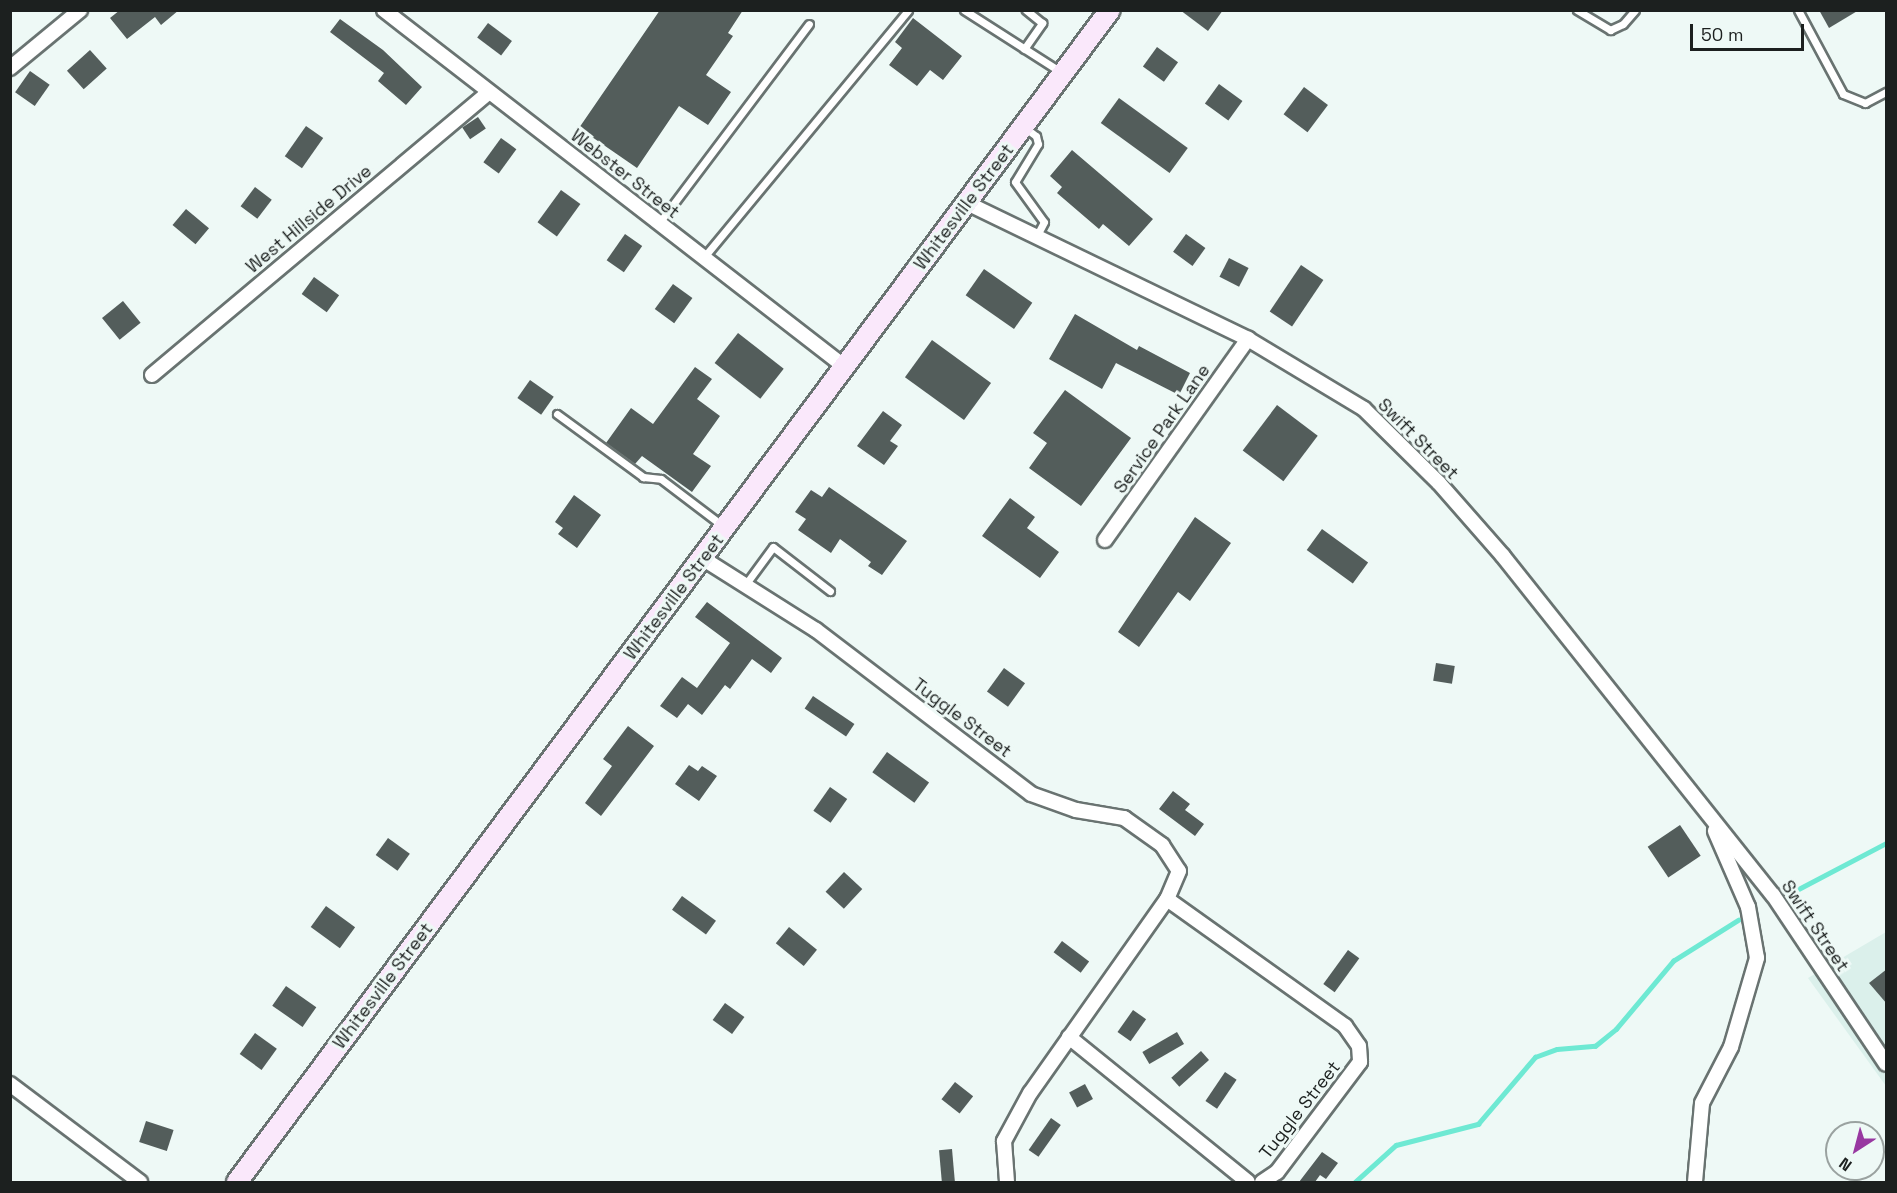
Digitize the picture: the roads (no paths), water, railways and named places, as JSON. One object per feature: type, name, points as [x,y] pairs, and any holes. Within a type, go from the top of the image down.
[{"type":"main road","name":"Whitesville Street","points":[[237,1182],[1110,10]]},
{"type":"street","points":[[10,68],[80,10]]},
{"type":"street","name":"Webster Street","points":[[384,10],[845,367]]},
{"type":"street","name":"West Hillside Drive","points":[[152,375],[489,92]]},
{"type":"street","name":"Swift Street","points":[[967,203],[1248,339],[1364,409],[1439,483],[1503,556],[1773,895],[1887,1064]]},
{"type":"street","name":"Service Park Lane","points":[[1105,540],[1248,339]]},
{"type":"street","name":"Tuggle Street","points":[[702,558],[816,630],[1031,794],[1076,810],[1124,818],[1162,845],[1179,871],[1167,898],[1030,1093],[1004,1141],[1007,1182]]},
{"type":"street","name":"Swift Street","points":[[1695,1182],[1702,1103],[1731,1047],[1757,958],[1748,907],[1707,814]]},
{"type":"street","name":"Tuggle Street","points":[[1167,898],[1344,1026],[1359,1046],[1360,1062],[1277,1172],[1262,1182]]},
{"type":"street","points":[[1070,1037],[1248,1182]]},
{"type":"street","points":[[10,1084],[140,1182]]},
{"type":"lane","points":[[704,258],[908,10]]},
{"type":"lane","points":[[964,10],[1063,74]]},
{"type":"lane","points":[[1024,49],[1042,23],[1026,10]]},
{"type":"lane","points":[[1578,10],[1610,30],[1623,24],[1635,10]]},
{"type":"lane","points":[[1798,10],[1843,94],[1865,104],[1887,92]]},
{"type":"lane","points":[[659,223],[809,24]]},
{"type":"lane","points":[[1024,126],[1036,136],[1038,144],[1015,182],[1044,222],[1036,235]]},
{"type":"lane","points":[[557,414],[643,477],[661,479],[725,528]]},
{"type":"lane","points":[[745,585],[773,548],[830,591]]},
{"type":"waterway","points":[[1789,894],[1886,843]]},
{"type":"waterway","points":[[1355,1182],[1396,1145],[1478,1124],[1535,1057],[1557,1049],[1595,1046],[1616,1029],[1673,961],[1738,920]]}]
